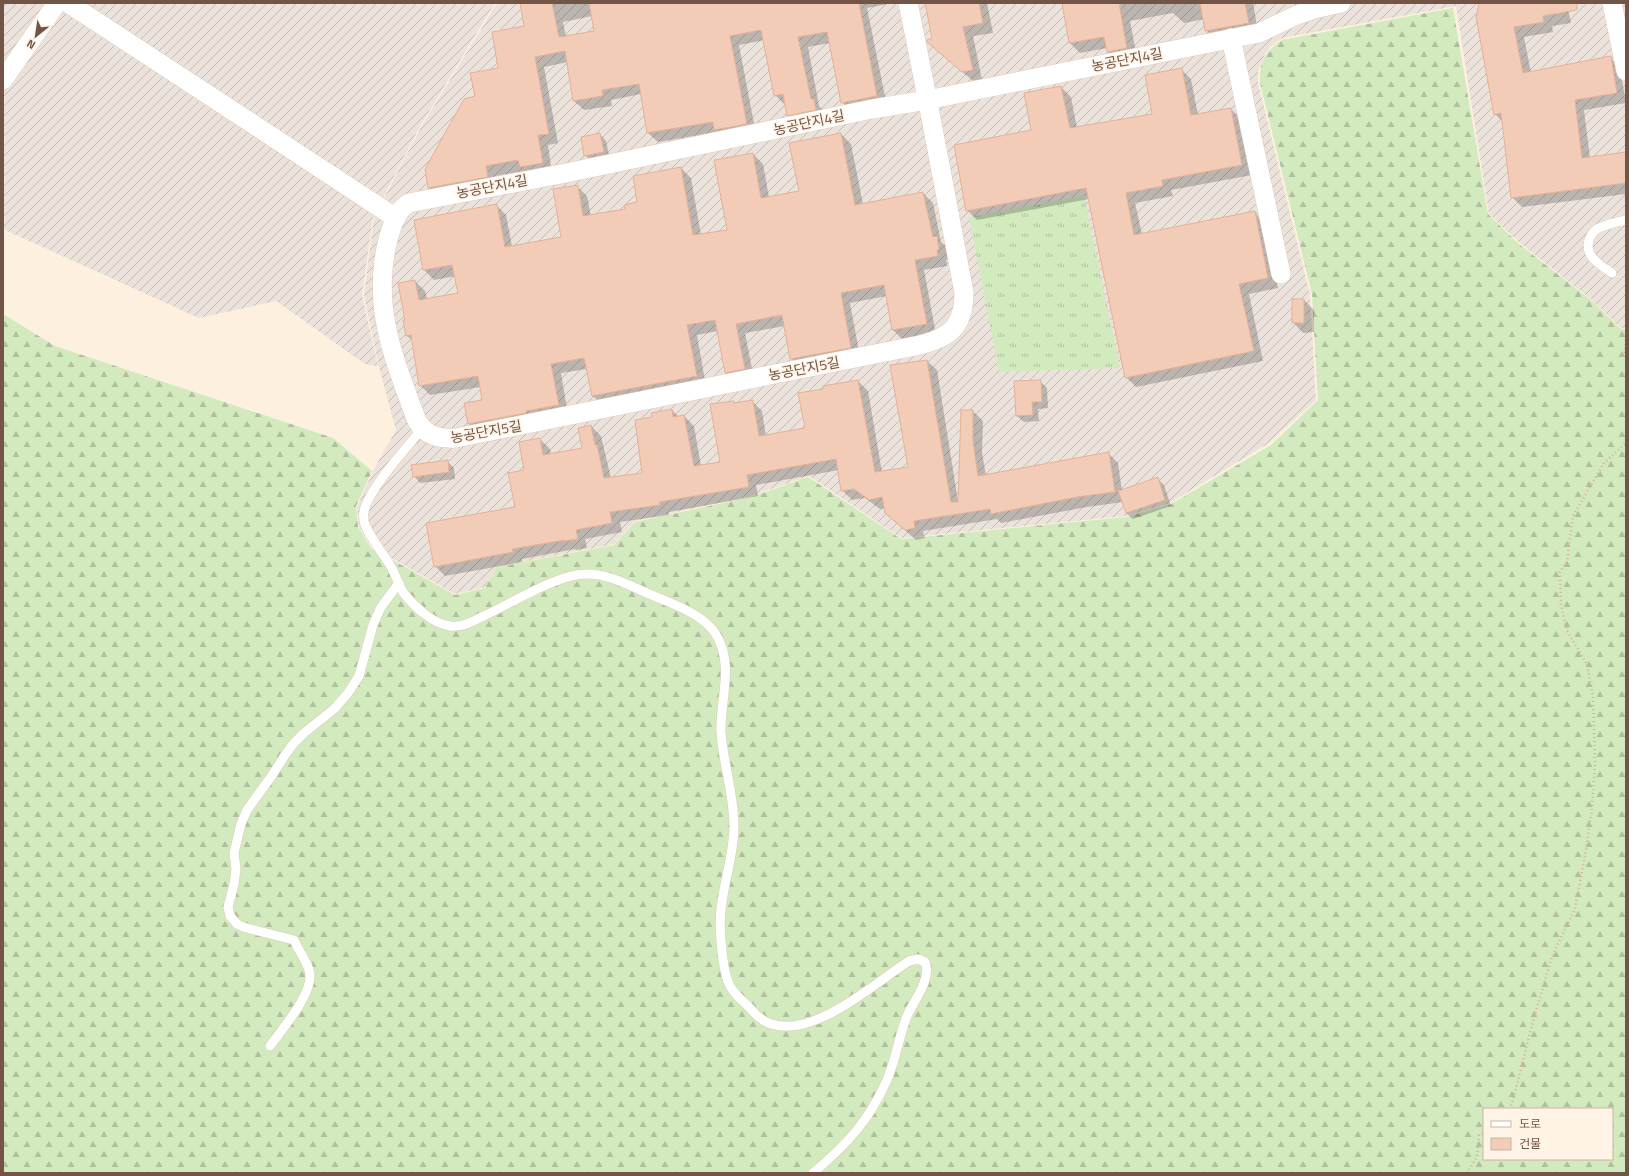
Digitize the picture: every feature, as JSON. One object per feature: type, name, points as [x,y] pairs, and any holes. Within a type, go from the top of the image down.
[{"type":"street","points":[[3,80],[57,3]]},
{"type":"street","points":[[68,3],[396,218],[390,232],[384,259],[382,277],[383,314],[387,336],[393,356],[416,421],[422,429]]},
{"type":"street","name":"농공단지5길","points":[[422,429],[438,438],[456,438],[915,346],[935,341],[951,332],[959,321],[964,303],[964,293],[908,3]]},
{"type":"street","name":"농공단지4길","points":[[396,218],[402,208],[412,201],[566,173],[872,109],[927,100],[1259,33],[1302,13],[1341,3]]},
{"type":"street","points":[[1612,3],[1626,71]]},
{"type":"street","points":[[1231,38],[1281,274]]},
{"type":"lane","points":[[1612,273],[1590,255],[1588,244],[1591,235],[1598,228],[1626,220]]},
{"type":"lane","points":[[422,429],[376,486],[363,515],[364,523],[390,565],[401,590],[425,614],[437,622],[452,626],[470,622],[549,584],[569,577],[585,574],[621,581],[692,614],[705,622],[714,632],[722,646],[726,664],[721,733],[734,824],[733,844],[720,910],[725,969],[732,990],[762,1020],[771,1024],[792,1026],[804,1024],[831,1014],[909,961],[914,959],[922,960],[927,966],[923,984],[907,1016],[887,1080],[874,1105],[859,1129],[840,1150],[813,1173]]},
{"type":"lane","points":[[270,1046],[304,996],[311,981],[310,971],[294,940],[243,927],[237,924],[230,916],[228,907],[236,869],[234,854],[241,824],[247,810],[274,774],[294,743],[334,709],[359,676],[373,625],[381,608],[399,583]]},
{"type":"path","points":[[1626,340],[1626,353]]},
{"type":"path","points":[[1510,1108],[1512,1104],[1531,1029],[1552,956],[1576,909],[1592,807],[1596,763],[1593,696],[1587,664],[1567,631],[1561,604],[1560,572],[1567,562],[1573,516],[1604,463],[1626,443]]},
{"type":"path","points":[[1467,1173],[1477,1157],[1479,1135],[1483,1133]]},
{"type":"shaded area","points":[[3,3],[495,3],[419,128],[373,217],[362,295],[378,366],[365,364],[276,301],[199,318],[3,229]]},
{"type":"shaded area","points":[[497,3],[1626,3],[1626,329],[1620,327],[1593,301],[1520,243],[1489,214],[1456,6],[1282,38],[1270,47],[1265,54],[1258,71],[1258,83],[1310,295],[1316,400],[1269,443],[1170,503],[1126,516],[901,538],[809,476],[751,496],[635,521],[614,544],[497,567],[485,587],[455,594],[372,547],[359,527],[357,507],[373,471],[396,430],[379,367],[364,295],[374,217],[420,129]]},
{"type":"green space","points":[[1453,8],[1488,214],[1519,244],[1592,301],[1620,328],[1626,330],[1626,1173],[3,1173],[3,314],[55,346],[333,438],[372,471],[356,506],[358,527],[371,548],[455,595],[485,588],[497,567],[614,545],[635,522],[751,497],[808,477],[901,539],[1126,517],[1171,504],[1271,445],[1318,400],[1312,294],[1260,83],[1262,63],[1267,53],[1282,40]]},
{"type":"green space","points":[[1084,196],[1120,368],[999,372],[969,217]]},
{"type":"building","points":[[520,3],[552,3],[559,37],[594,31],[589,3],[859,3],[877,96],[841,103],[827,32],[798,37],[811,99],[814,99],[816,110],[787,116],[783,94],[774,96],[761,30],[730,36],[747,124],[714,130],[713,122],[647,133],[639,84],[602,90],[603,96],[573,101],[565,51],[535,57],[549,134],[538,135],[543,163],[520,167],[518,160],[486,166],[488,177],[428,188],[425,169],[464,99],[475,96],[470,73],[498,68],[492,32],[524,26]]},
{"type":"building","points":[[925,3],[979,3],[983,23],[963,27],[973,70],[962,72],[927,42],[927,40],[932,38]]},
{"type":"building","points":[[1062,3],[1119,3],[1127,48],[1107,52],[1104,37],[1069,43]]},
{"type":"building","points":[[1200,3],[1245,3],[1249,23],[1205,31]]},
{"type":"building","points":[[1479,3],[1577,3],[1577,10],[1543,16],[1544,22],[1514,27],[1523,73],[1611,56],[1617,93],[1575,100],[1582,158],[1626,152],[1626,183],[1511,198],[1501,113],[1494,115],[1476,17]]},
{"type":"building","points":[[1182,68],[1191,115],[1231,108],[1242,165],[1162,180],[1163,186],[1126,193],[1134,235],[1255,211],[1268,278],[1239,284],[1254,351],[1125,378],[1086,188],[966,211],[954,145],[1031,130],[1024,93],[1061,86],[1070,128],[1152,114],[1145,75]]},
{"type":"building","points":[[600,133],[604,152],[584,156],[581,137]]},
{"type":"building","points":[[841,133],[855,205],[923,192],[933,237],[937,236],[939,250],[937,250],[938,256],[915,260],[927,324],[892,330],[884,285],[841,293],[851,348],[790,359],[782,315],[736,324],[745,369],[725,373],[715,320],[687,325],[697,376],[592,396],[584,358],[551,364],[559,405],[468,424],[464,403],[482,400],[478,376],[419,386],[411,335],[406,336],[403,320],[405,320],[398,283],[415,280],[419,300],[458,293],[452,265],[423,270],[414,220],[497,204],[505,247],[561,237],[553,189],[578,185],[583,216],[625,209],[624,205],[637,202],[633,176],[681,167],[693,235],[727,230],[714,160],[753,153],[761,198],[799,191],[789,143]]},
{"type":"building","points":[[1292,299],[1304,299],[1304,323],[1292,323]]},
{"type":"building","points":[[927,360],[951,502],[958,502],[961,410],[973,410],[973,441],[978,476],[1109,452],[1115,492],[1077,497],[991,514],[990,509],[914,521],[915,528],[905,530],[885,513],[882,497],[869,500],[854,489],[841,491],[836,459],[747,475],[749,487],[659,502],[660,505],[610,512],[612,523],[576,530],[578,539],[512,549],[513,552],[434,567],[426,523],[515,507],[508,473],[524,470],[519,442],[540,438],[543,455],[582,448],[578,428],[591,425],[604,478],[642,473],[635,420],[652,417],[651,413],[672,409],[673,417],[684,415],[694,466],[720,462],[710,404],[734,401],[734,403],[753,400],[759,436],[805,428],[798,393],[823,389],[823,386],[858,380],[875,472],[908,467],[890,365]]},
{"type":"building","points":[[1041,380],[1042,402],[1032,402],[1033,415],[1016,416],[1014,381]]},
{"type":"building","points":[[448,460],[449,472],[413,477],[411,465]]},
{"type":"building","points":[[1158,477],[1165,500],[1126,513],[1118,491]]}]
